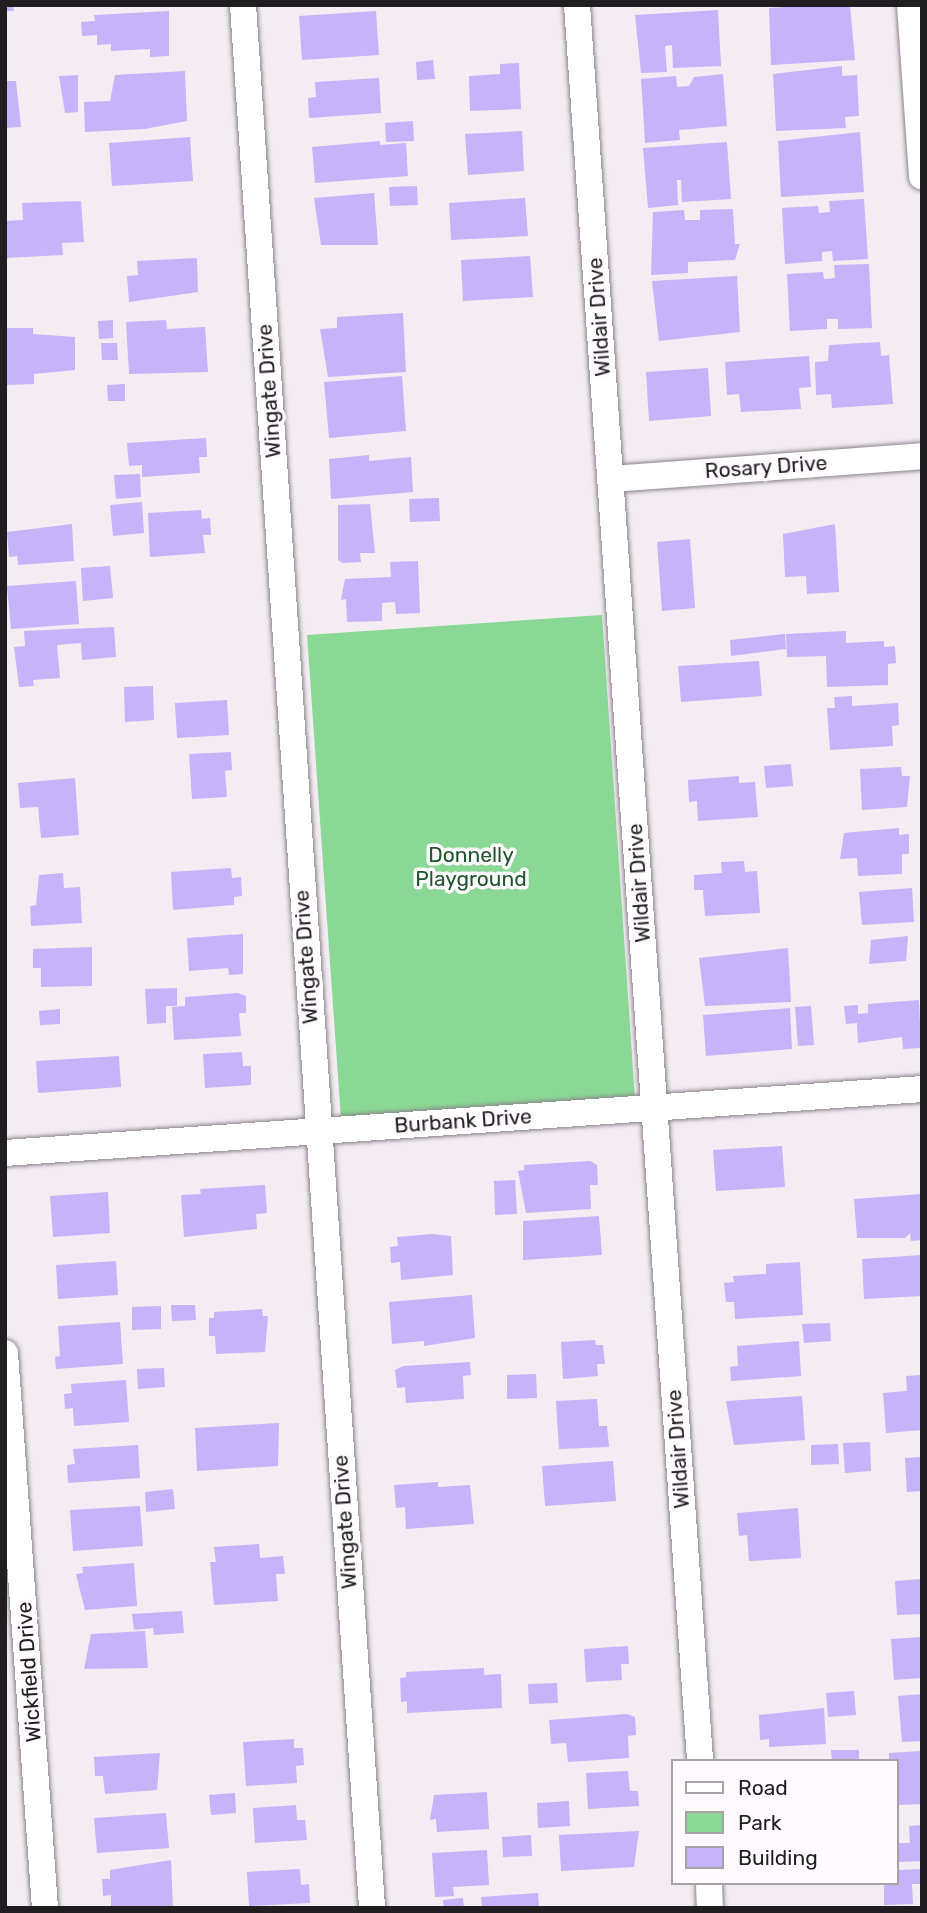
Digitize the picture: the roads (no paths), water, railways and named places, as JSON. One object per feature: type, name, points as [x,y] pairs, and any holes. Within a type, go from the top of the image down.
[{"type":"street","name":"Wingate Drive","points":[[243,5],[372,1908]]},
{"type":"street","name":"Wildair Drive","points":[[577,5],[700,1759]]},
{"type":"street","points":[[909,5],[922,177]]},
{"type":"street","name":"Rosary Drive","points":[[611,479],[922,456]]},
{"type":"street","name":"Burbank Drive","points":[[5,1153],[922,1089]]},
{"type":"street","name":"Wickfield Drive","points":[[5,1353],[45,1908]]},
{"type":"street","points":[[709,1885],[710,1908]]},
{"type":"park label","name":"Donnelly Playground","points":[[471,867]]}]
